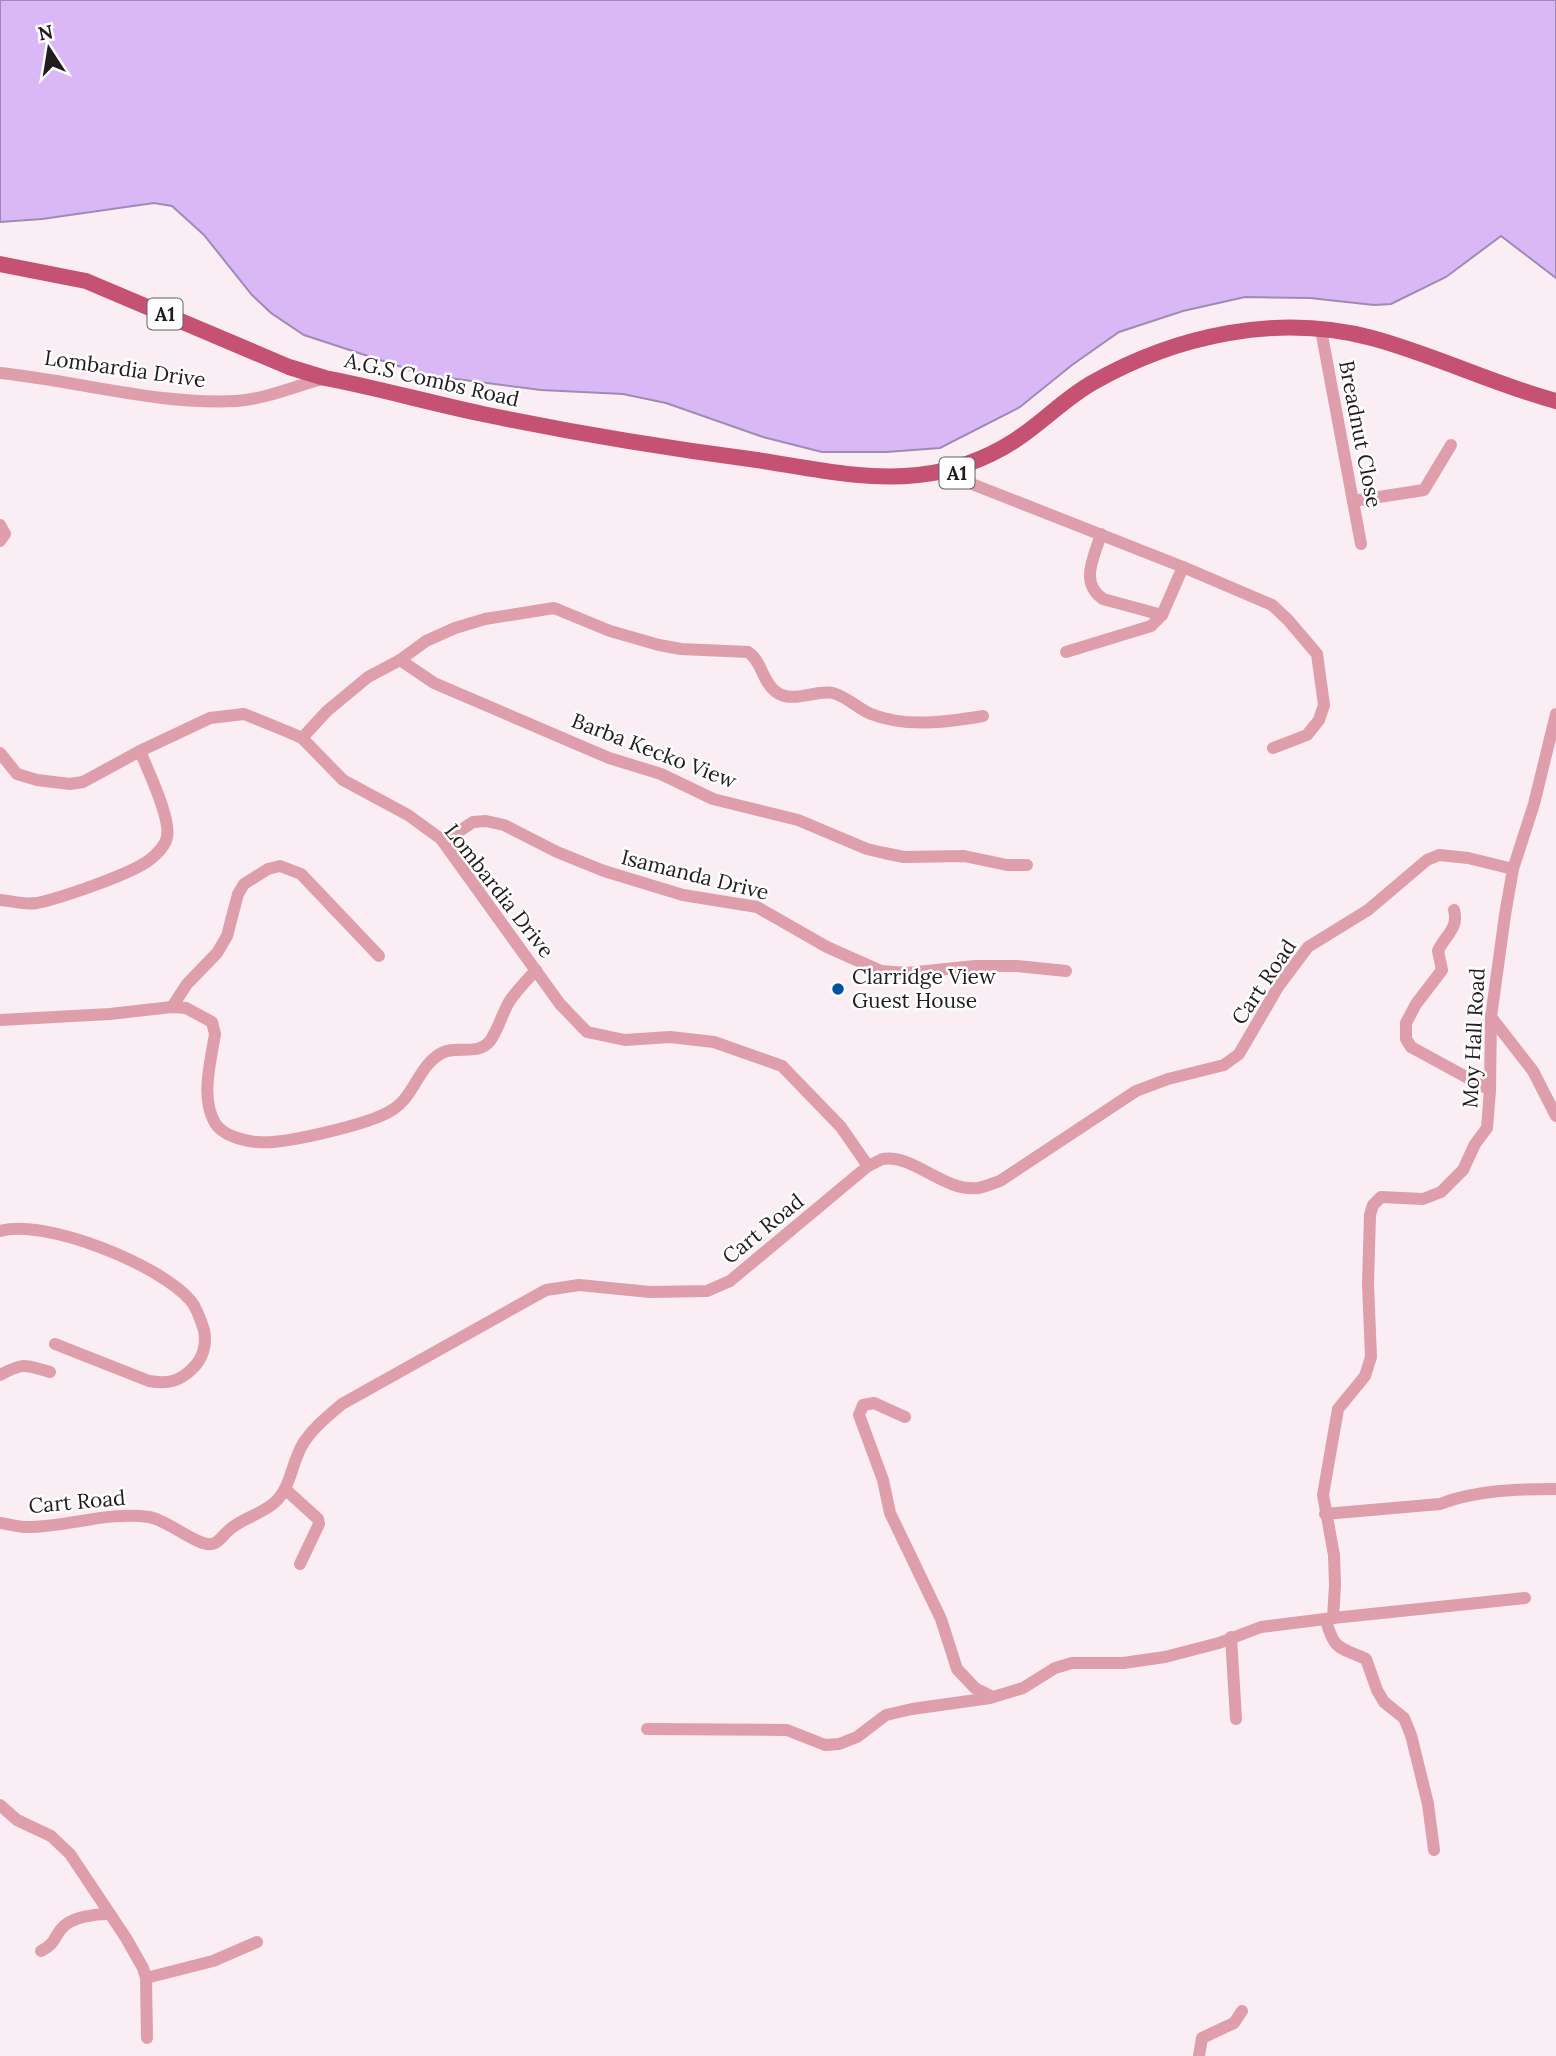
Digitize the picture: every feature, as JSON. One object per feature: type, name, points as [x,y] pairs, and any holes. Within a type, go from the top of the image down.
[{"type":"main road","name":"A1","points":[[0,264],[86,281],[289,367],[325,378]]},
{"type":"main road","name":"A.G.S Combs Road","points":[[325,378],[354,392],[563,439],[858,484],[918,481],[958,469],[976,467],[1017,445],[1124,372],[1156,359],[1230,339],[1347,332],[1388,343],[1520,391],[1556,401]]},
{"type":"main road","name":"A.G.S Combs Road","points":[[1322,334],[1387,350],[1556,408]]},
{"type":"street","name":"Breadnut Close","points":[[1322,334],[1361,544]]},
{"type":"street","name":"Lombardia Drive","points":[[0,373],[164,398],[213,400],[260,398],[325,378]]},
{"type":"street","points":[[1353,501],[1424,490],[1451,445]]},
{"type":"street","points":[[958,469],[972,484],[1272,605],[1317,654],[1324,705],[1319,720],[1307,736],[1273,748]]},
{"type":"street","points":[[0,525],[5,534],[0,541]]},
{"type":"street","points":[[1101,534],[1089,577],[1095,594],[1103,599],[1162,615]]},
{"type":"street","points":[[1066,652],[1151,626],[1162,615],[1183,567]]},
{"type":"street","points":[[302,738],[345,694],[426,641],[485,619],[554,608],[610,631],[659,645],[681,649],[748,652],[755,657],[777,694],[786,696],[835,693],[865,712],[892,722],[955,721],[983,716]]},
{"type":"street","name":"Barba Kecko View","points":[[400,660],[434,683],[609,758],[661,774],[713,799],[798,820],[867,849],[884,853],[904,857],[964,856],[1007,865],[1027,865]]},
{"type":"street","name":"Lombardia Drive","points":[[0,753],[18,774],[37,780],[70,784],[83,782],[210,718],[244,714],[302,738],[343,780],[408,815],[441,839],[560,1004],[587,1032],[625,1040],[670,1037],[714,1042],[782,1066],[841,1127],[868,1166]]},
{"type":"street","name":"Moy Hall Road","points":[[1329,1619],[1335,1586],[1334,1555],[1323,1495],[1338,1409],[1365,1376],[1371,1357],[1368,1284],[1370,1215],[1373,1205],[1381,1197],[1423,1199],[1441,1192],[1464,1170],[1475,1144],[1487,1128],[1491,1017],[1513,869],[1534,804],[1556,714]]},
{"type":"street","points":[[0,900],[36,903],[66,894],[132,870],[160,850],[167,838],[168,825],[141,751]]},
{"type":"street","name":"Isamanda Drive","points":[[441,839],[473,822],[486,821],[504,825],[557,852],[604,871],[683,895],[757,907],[827,947],[881,971],[907,973],[1017,965],[1066,971]]},
{"type":"street","name":"Cart Road","points":[[0,1523],[25,1527],[125,1515],[153,1517],[173,1525],[203,1545],[213,1544],[222,1539],[228,1530],[274,1503],[285,1489],[303,1443],[318,1424],[342,1404],[546,1290],[579,1284],[650,1292],[706,1291],[730,1280],[868,1166],[884,1159],[904,1161],[956,1186],[978,1188],[1000,1181],[1136,1091],[1168,1079],[1224,1065],[1240,1054],[1278,987],[1308,947],[1368,910],[1427,860],[1439,855],[1468,858],[1513,869]]},
{"type":"street","points":[[173,1007],[187,984],[217,953],[227,936],[238,894],[244,884],[268,869],[280,866],[301,874],[379,956]]},
{"type":"street","points":[[1454,911],[1457,920],[1438,951],[1442,970],[1416,1004],[1404,1032],[1411,1047],[1490,1090]]},
{"type":"street","points":[[0,1020],[186,1008],[212,1022],[215,1034],[207,1104],[216,1126],[235,1138],[259,1143],[333,1130],[393,1110],[410,1094],[432,1060],[441,1052],[480,1048],[490,1041],[510,1000],[537,970]]},
{"type":"street","points":[[1491,1017],[1533,1071],[1556,1116]]},
{"type":"street","points":[[0,1231],[10,1228],[32,1230],[76,1240],[131,1260],[157,1273],[192,1302],[205,1337],[205,1350],[196,1366],[182,1379],[163,1384],[149,1381],[55,1343]]},
{"type":"street","points":[[0,1375],[29,1364],[50,1372]]},
{"type":"street","points":[[905,1417],[874,1403],[863,1405],[859,1415],[883,1480],[890,1513],[942,1619],[957,1669],[975,1688],[993,1697]]},
{"type":"street","points":[[285,1489],[318,1519],[319,1524],[300,1564]]},
{"type":"street","points":[[1325,1514],[1440,1504],[1457,1497],[1472,1495],[1556,1489]]},
{"type":"street","points":[[647,1729],[787,1730],[825,1745],[839,1744],[857,1737],[886,1715],[993,1697],[1023,1688],[1055,1668],[1072,1663],[1123,1663],[1165,1657],[1219,1643],[1261,1627],[1525,1598]]},
{"type":"street","points":[[1329,1619],[1330,1635],[1336,1645],[1343,1651],[1366,1659],[1384,1702],[1404,1718],[1422,1774],[1434,1850]]},
{"type":"street","points":[[1231,1637],[1236,1719]]},
{"type":"street","points":[[0,1805],[17,1820],[51,1836],[82,1868],[143,1968],[146,1978],[147,2038]]},
{"type":"street","points":[[41,1951],[51,1945],[70,1922],[108,1914]]},
{"type":"street","points":[[146,1978],[213,1961],[257,1942]]},
{"type":"street","points":[[1199,2056],[1202,2038],[1234,2023],[1242,2011]]},
{"type":"shaded area","points":[[0,0],[1556,0],[1556,278],[1501,236],[1446,277],[1391,304],[1374,305],[1310,298],[1245,297],[1183,311],[1119,332],[1020,407],[940,448],[886,452],[822,452],[763,437],[666,403],[623,394],[541,390],[426,375],[304,335],[271,313],[252,295],[204,235],[172,206],[154,203],[42,219],[0,222]]},
{"type":"place","name":"Clarridge View Guest House","points":[[838,989]]}]
